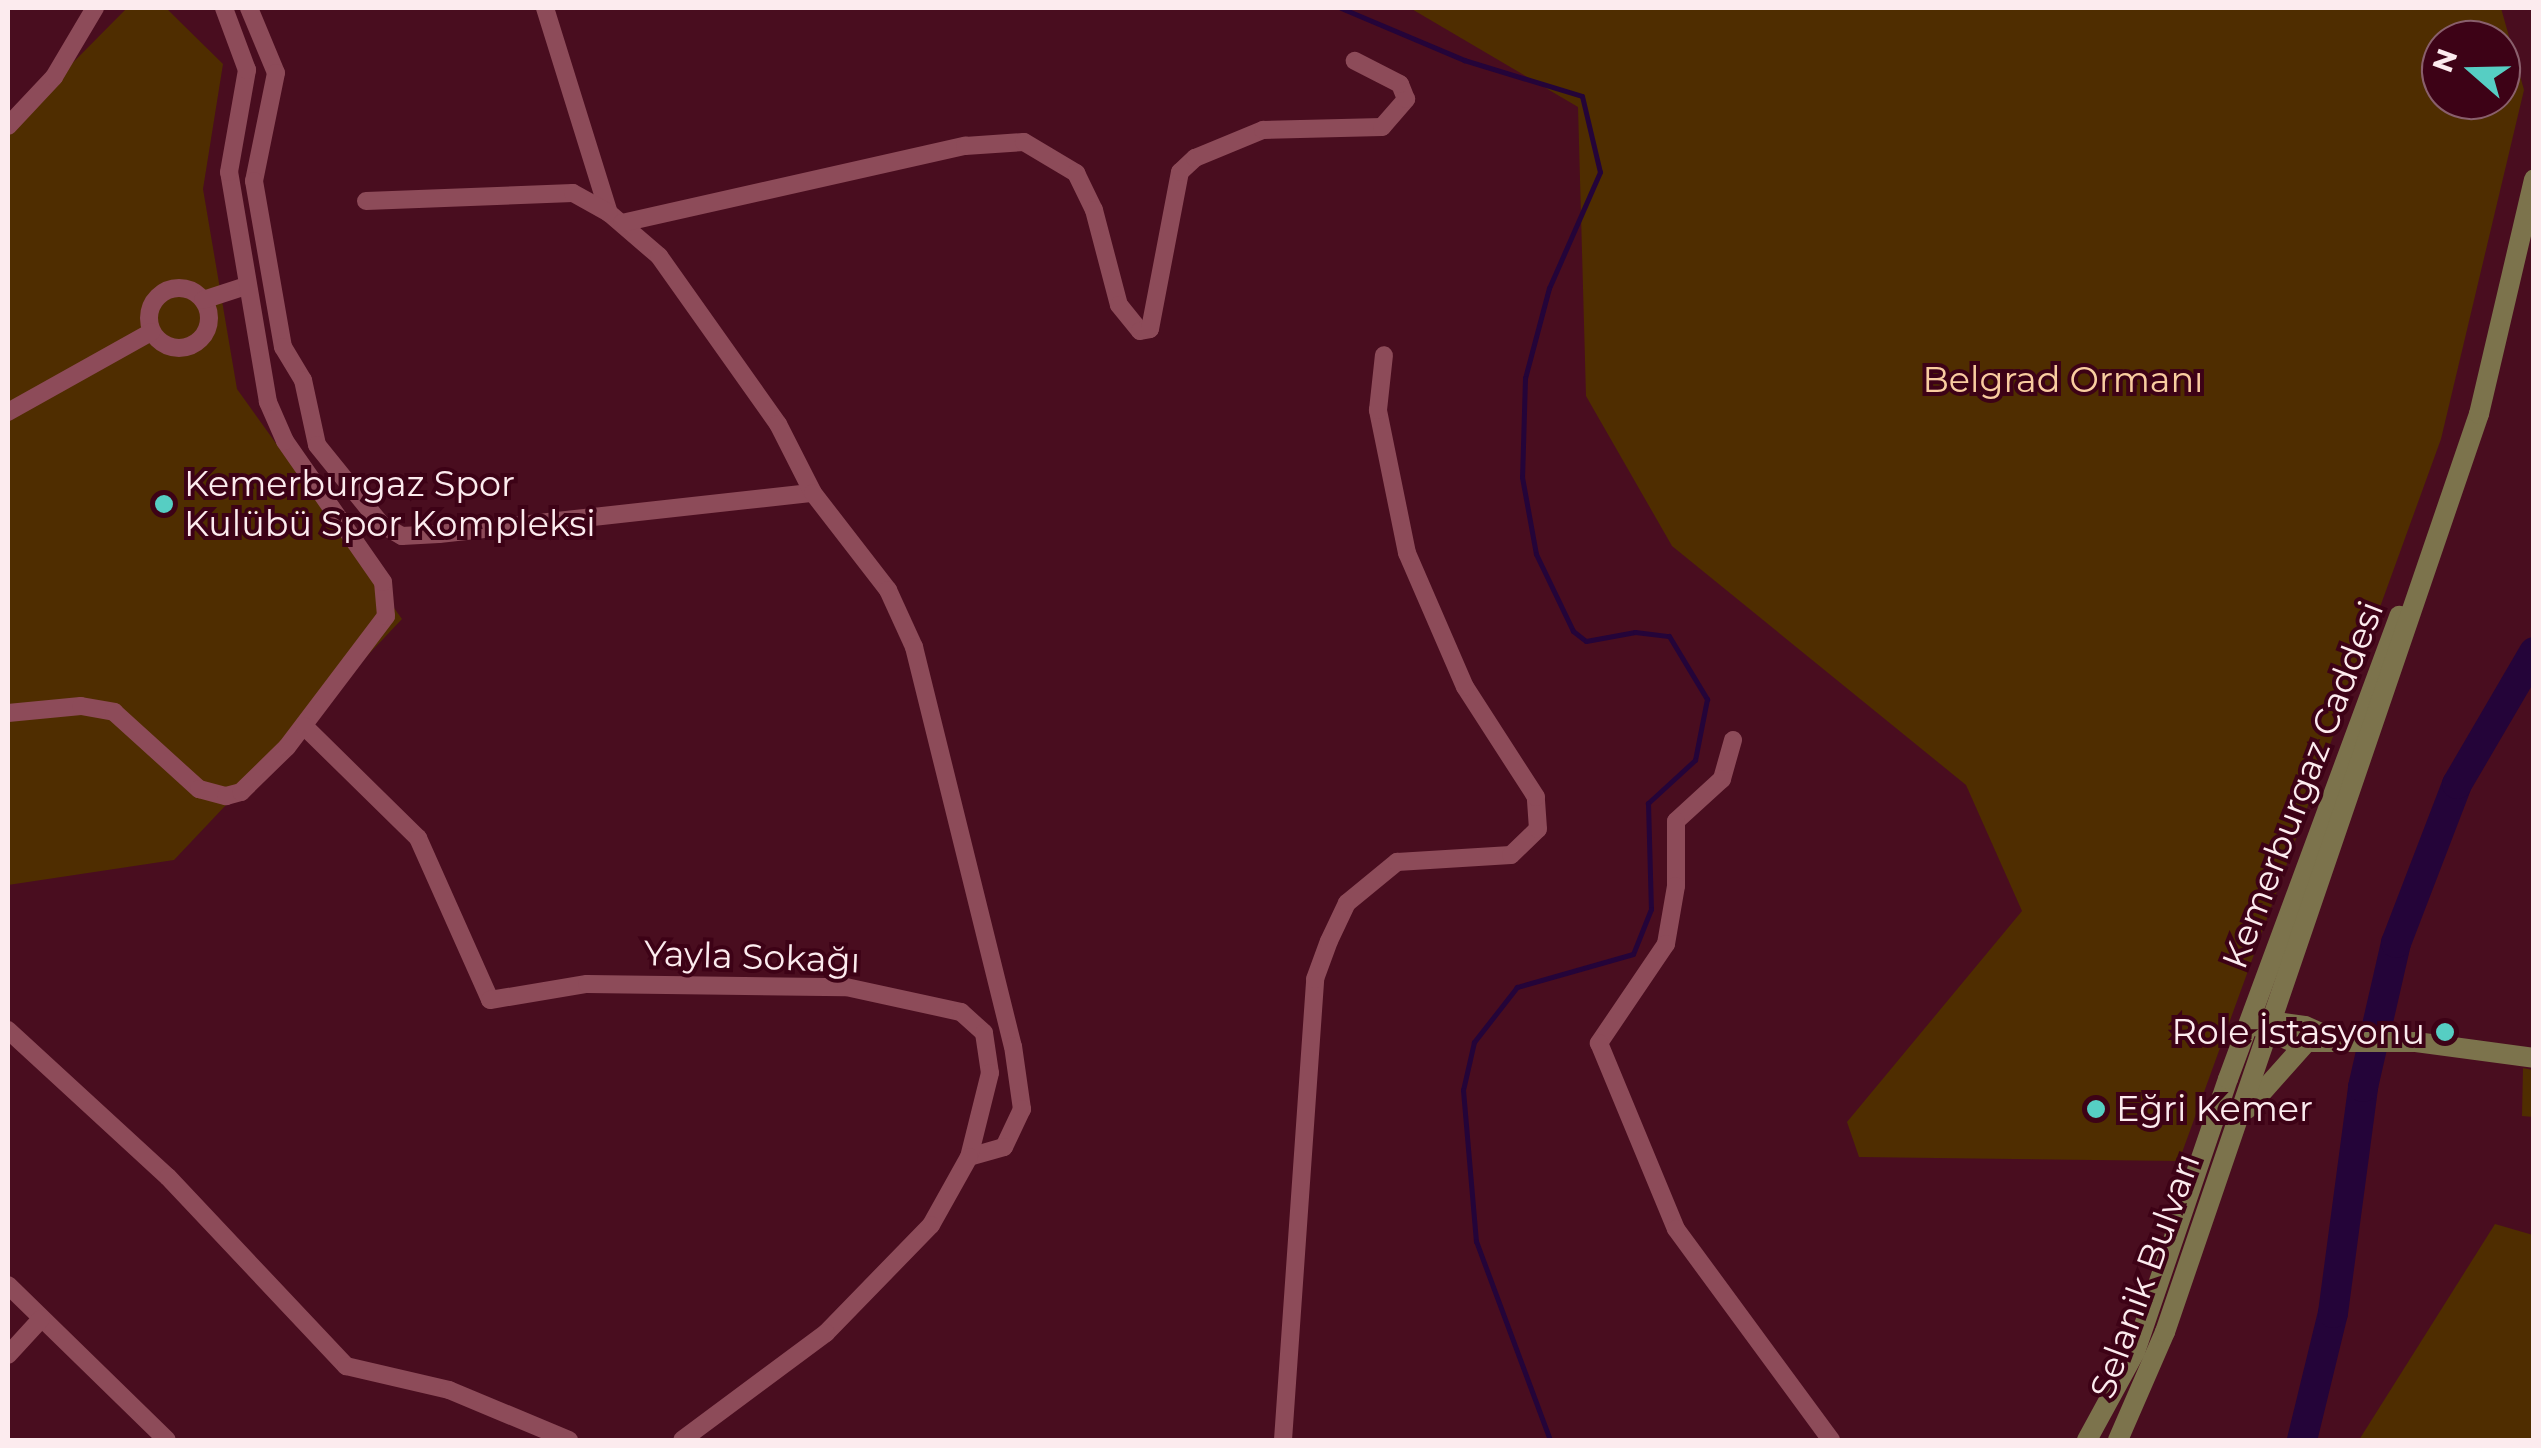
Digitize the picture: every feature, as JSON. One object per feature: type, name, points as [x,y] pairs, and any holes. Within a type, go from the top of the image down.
[{"type":"main road","name":"Kemerburgaz Caddesi","points":[[2262,1024],[2374,680],[2421,574],[2480,414],[2534,180]]},
{"type":"main road","name":"Kemerburgaz Caddesi","points":[[2262,1024],[2286,976],[2386,696],[2421,574]]},
{"type":"main road","points":[[2286,976],[2305,1035]]},
{"type":"main road","points":[[2262,1024],[2305,1035],[2416,1042],[2534,1058]]},
{"type":"main road","name":"Selanik Bulvarı","points":[[2118,1440],[2164,1332],[2232,1132],[2262,1024]]},
{"type":"main road","name":"Selanik Bulvarı","points":[[2087,1440],[2136,1352],[2262,1024]]},
{"type":"main road","points":[[2232,1132],[2305,1035]]},
{"type":"street","points":[[8,126],[54,77],[96,8]]},
{"type":"street","points":[[8,713],[81,706],[114,712],[200,789],[226,796],[241,792],[304,726],[382,628],[388,602],[383,582],[274,420],[244,287],[228,155],[247,70],[236,24],[224,8]]},
{"type":"street","points":[[249,8],[276,72],[254,180],[284,346],[303,380],[317,446],[381,524],[402,536],[439,534],[813,493]]},
{"type":"street","points":[[545,8],[616,218]]},
{"type":"street","points":[[616,218],[965,146],[1024,142],[1076,173],[1094,210],[1119,305],[1140,332],[1150,329],[1180,172],[1195,158],[1263,130],[1382,127],[1406,99],[1400,84],[1355,61]]},
{"type":"street","points":[[366,201],[573,193],[616,218],[659,256],[778,424],[813,493],[888,590],[914,647],[1013,1046],[1019,1123],[1004,1147],[969,1158]]},
{"type":"street","points":[[203,300],[208,328],[195,344],[176,349],[151,332],[148,313],[158,295],[176,288],[203,300],[244,287]]},
{"type":"street","points":[[8,412],[151,332]]},
{"type":"street","points":[[1283,1440],[1315,979],[1329,942],[1347,903],[1397,862],[1511,855],[1538,828],[1536,797],[1465,687],[1407,553],[1378,410],[1384,355]]},
{"type":"street","name":"Yayla Sokağı","points":[[304,726],[418,838],[490,1000],[587,984],[816,986],[960,1012],[984,1033],[989,1052],[969,1158],[932,1225],[885,1278],[816,1341],[682,1440]]},
{"type":"street","points":[[1733,740],[1722,779],[1676,821],[1676,886],[1666,944],[1599,1043],[1676,1229],[1831,1440]]},
{"type":"street","points":[[8,1030],[168,1177],[346,1366],[449,1390],[569,1440]]},
{"type":"street","points":[[8,1285],[167,1440]]},
{"type":"street","points":[[8,1355],[41,1319]]},
{"type":"green space","name":"Kemerburgaz Spor Kulübü Spor Kompleksi","points":[[127,8],[166,8],[223,64],[203,189],[237,389],[402,619],[174,860],[8,885],[8,128]]},
{"type":"green space","name":"Belgrad Ormanı","points":[[1410,8],[2501,8],[2504,20],[2421,20],[2421,120],[2517,120],[2441,439],[2179,1161],[1859,1157],[1847,1122],[2022,911],[1966,785],[1672,546],[1586,396],[1578,107]]},
{"type":"green space","points":[[2523,1068],[2533,1070],[2533,1117],[2522,1116]]},
{"type":"green space","points":[[2495,1224],[2533,1235],[2533,1440],[2359,1440]]},
{"type":"waterway","points":[[1341,8],[1464,60],[1582,96],[1600,172],[1549,288],[1525,378],[1522,477],[1536,554],[1573,631],[1586,641],[1635,632],[1669,636],[1707,699],[1695,760],[1648,803],[1651,909],[1633,954],[1517,987],[1474,1042],[1463,1090],[1476,1241],[1550,1440]]},
{"type":"waterway","points":[[2302,1440],[2333,1313],[2363,1087],[2396,943],[2457,784],[2534,652]]},
{"type":"place","name":"Kemerburgaz Spor Kulübü Spor Kompleksi","points":[[164,504]]},
{"type":"place","name":"Role İstasyonu","points":[[2445,1032]]},
{"type":"place","name":"Eğri Kemer","points":[[2096,1109]]}]
